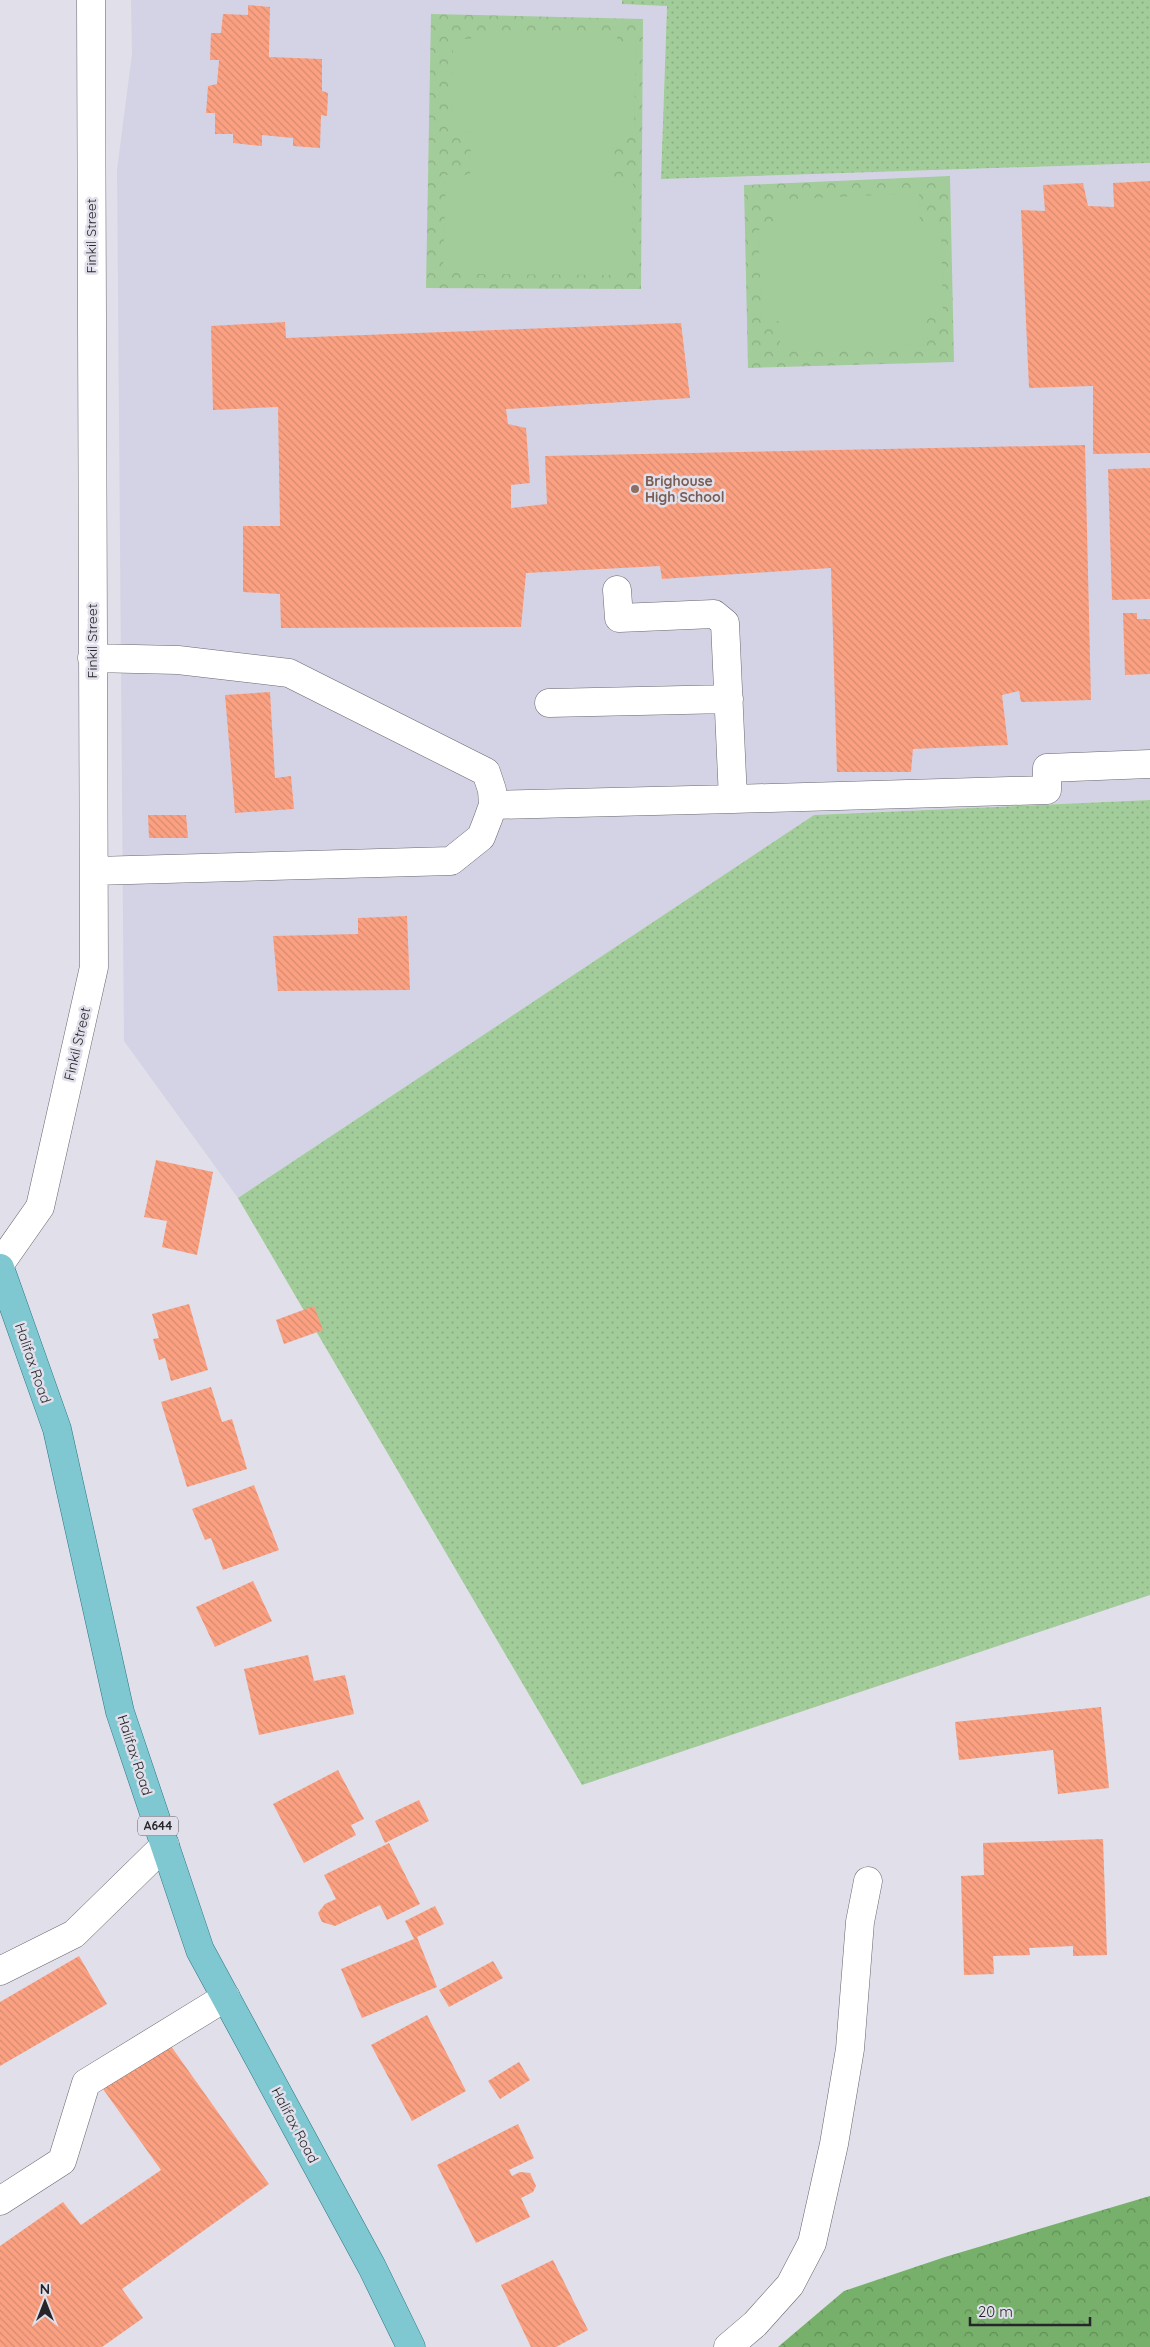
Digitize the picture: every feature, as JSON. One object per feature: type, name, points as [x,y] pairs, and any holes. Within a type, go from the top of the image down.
[{"type":"main road","name":"Halifax Road","points":[[0,1268],[56,1429],[120,1712],[200,1950],[372,2267],[411,2347]]},
{"type":"street","name":"Finkil Street","points":[[0,1264],[40,1208],[94,967],[91,0]]},
{"type":"street","points":[[617,590],[619,618],[714,614],[725,623],[733,799]]},
{"type":"street","points":[[92,658],[178,660],[289,673],[486,772],[492,790],[493,805],[481,837],[451,861],[94,871]]},
{"type":"street","points":[[549,703],[729,699]]},
{"type":"street","points":[[493,805],[1047,790],[1048,768],[1150,764]]},
{"type":"street","points":[[0,1971],[74,1934],[164,1845]]},
{"type":"street","points":[[728,2347],[755,2324],[790,2285],[812,2243],[834,2144],[850,2049],[860,1922],[868,1880]]},
{"type":"street","points":[[0,2201],[62,2161],[86,2083],[226,1998]]},
{"type":"shaded area","name":"Brighouse High School","points":[[131,0],[622,0],[622,4],[667,5],[661,179],[1150,163],[1150,800],[814,815],[238,1198],[124,1041],[117,170],[132,54]]},
{"type":"green space","points":[[622,0],[1150,0],[1150,163],[661,179],[667,6],[622,4]]},
{"type":"green space","points":[[431,14],[643,19],[641,289],[426,288]]},
{"type":"green space","points":[[471,32],[617,36],[617,42],[636,43],[634,134],[615,134],[614,178],[633,178],[632,271],[612,270],[612,275],[469,274],[469,268],[443,268],[446,175],[470,175],[471,132],[451,131],[453,39],[471,39]]},
{"type":"green space","points":[[950,176],[954,362],[748,368],[744,185]]},
{"type":"green space","points":[[919,193],[920,225],[941,225],[943,316],[923,317],[924,345],[780,350],[780,321],[762,322],[758,230],[777,229],[775,200]]},
{"type":"green space","points":[[1150,800],[1150,1595],[582,1785],[238,1198],[814,815]]},
{"type":"green space","points":[[1150,2196],[1150,2347],[778,2347],[844,2291],[945,2257]]},
{"type":"building","points":[[248,5],[270,7],[269,57],[322,59],[322,91],[328,93],[327,116],[321,115],[320,148],[293,146],[293,138],[262,135],[262,146],[233,143],[233,134],[215,134],[215,113],[206,113],[208,86],[217,84],[219,60],[210,60],[211,33],[221,33],[223,14],[248,15]]},
{"type":"building","points":[[1150,181],[1150,453],[1093,454],[1093,386],[1029,388],[1021,210],[1045,211],[1043,185],[1083,183],[1088,206],[1114,207],[1113,183]]},
{"type":"building","points":[[285,322],[286,338],[681,323],[690,398],[506,409],[508,424],[526,428],[530,483],[511,485],[511,508],[547,504],[545,456],[1085,445],[1091,700],[1021,702],[1019,691],[1002,695],[1008,745],[913,749],[911,772],[837,772],[831,568],[662,579],[660,566],[526,573],[521,627],[281,628],[280,594],[243,592],[243,526],[280,526],[278,407],[213,410],[211,326]]},
{"type":"building","points":[[1150,468],[1150,599],[1112,600],[1108,469]]},
{"type":"building","points":[[1123,613],[1137,613],[1137,619],[1150,619],[1150,674],[1125,675]]},
{"type":"building","points":[[270,692],[275,778],[291,776],[294,809],[235,813],[225,695]]},
{"type":"building","points":[[148,815],[186,815],[188,838],[149,838]]},
{"type":"building","points":[[407,916],[410,990],[278,991],[273,936],[358,934],[358,918]]},
{"type":"building","points":[[156,1160],[213,1172],[197,1255],[162,1247],[167,1221],[144,1217]]},
{"type":"building","points":[[189,1304],[208,1370],[171,1381],[165,1358],[159,1360],[153,1339],[159,1338],[152,1314]]},
{"type":"building","points":[[314,1306],[323,1330],[284,1344],[276,1320]]},
{"type":"building","points":[[211,1387],[222,1422],[232,1419],[247,1469],[187,1487],[161,1402]]},
{"type":"building","points":[[254,1485],[279,1550],[223,1570],[211,1538],[205,1540],[192,1509]]},
{"type":"building","points":[[253,1581],[272,1621],[215,1647],[196,1607]]},
{"type":"building","points":[[308,1655],[314,1681],[345,1675],[354,1714],[259,1735],[244,1669]]},
{"type":"building","points":[[1101,1707],[1109,1788],[1058,1794],[1053,1750],[959,1760],[955,1722]]},
{"type":"building","points":[[338,1770],[364,1819],[351,1825],[356,1835],[304,1863],[273,1804]]},
{"type":"building","points":[[419,1800],[429,1821],[385,1843],[375,1821]]},
{"type":"building","points":[[1103,1839],[1107,1955],[1073,1956],[1073,1946],[1029,1948],[1030,1955],[993,1956],[994,1974],[964,1975],[961,1876],[984,1875],[983,1843]]},
{"type":"building","points":[[389,1843],[420,1904],[387,1920],[380,1905],[335,1926],[322,1922],[318,1913],[325,1904],[336,1899],[324,1875]]},
{"type":"building","points":[[435,1906],[444,1924],[417,1937],[437,1987],[362,2018],[341,1969],[414,1939],[405,1921]]},
{"type":"building","points":[[79,1956],[107,2004],[0,2066],[0,2002]]},
{"type":"building","points":[[493,1961],[503,1978],[449,2007],[439,1990]]},
{"type":"building","points":[[427,2015],[466,2091],[412,2121],[371,2045]]},
{"type":"building","points":[[168,2042],[269,2184],[122,2289],[143,2318],[102,2347],[0,2347],[0,2246],[63,2202],[81,2225],[161,2170],[103,2089]]},
{"type":"building","points":[[519,2062],[530,2080],[500,2099],[488,2081]]},
{"type":"building","points":[[518,2124],[534,2158],[509,2170],[512,2176],[520,2172],[530,2173],[536,2186],[533,2192],[521,2198],[530,2217],[476,2243],[437,2165]]},
{"type":"building","points":[[553,2260],[588,2330],[556,2347],[531,2347],[501,2285]]},
{"type":"place","name":"Brighouse High School","points":[[635,489]]}]
